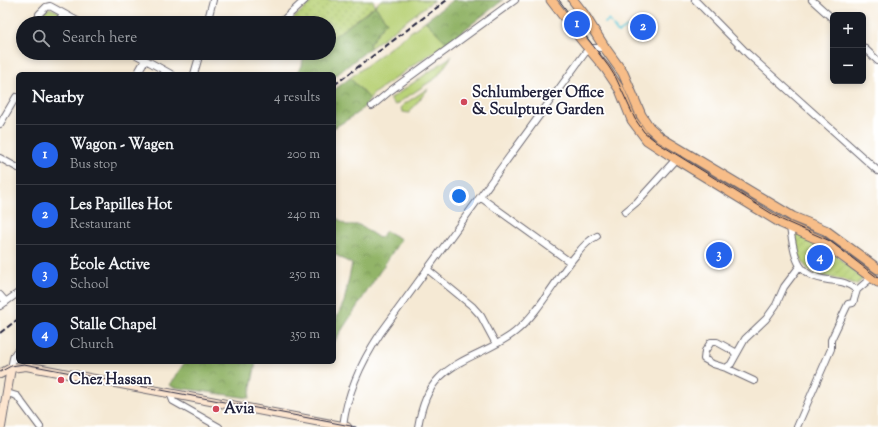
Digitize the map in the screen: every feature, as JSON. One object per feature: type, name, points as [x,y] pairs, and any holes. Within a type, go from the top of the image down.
[{"type":"main road","points":[[551,0],[614,80],[620,90],[632,120],[642,134],[676,160],[790,228],[820,240],[874,280]]},
{"type":"main road","points":[[573,0],[623,73],[641,115],[649,127],[661,138],[793,217],[825,230],[878,269]]},
{"type":"main road","points":[[0,374],[11,368],[26,366],[345,427]]},
{"type":"main road","points":[[1,427],[3,392],[11,368]]},
{"type":"street","points":[[209,16],[213,0]]},
{"type":"street","points":[[288,16],[305,0]]},
{"type":"street","points":[[372,106],[390,91],[515,0]]},
{"type":"street","points":[[695,0],[748,54],[878,171]]},
{"type":"street","points":[[812,0],[830,16]]},
{"type":"street","points":[[39,16],[39,14],[46,7],[54,7],[68,16]]},
{"type":"street","points":[[345,427],[352,392],[370,350],[427,269],[585,53],[592,48],[605,48]]},
{"type":"street","points":[[864,48],[878,61]]},
{"type":"street","points":[[138,72],[145,60],[167,72]]},
{"type":"street","points":[[195,72],[198,60]]},
{"type":"street","points":[[0,124],[16,97]]},
{"type":"street","points":[[0,158],[16,167]]},
{"type":"street","points":[[625,212],[637,202],[676,160]]},
{"type":"street","points":[[480,197],[570,262]]},
{"type":"street","points":[[790,228],[799,267],[811,276],[825,280],[847,283],[857,290]]},
{"type":"street","points":[[418,427],[425,399],[439,378],[461,361],[496,344],[515,332],[526,322],[570,262],[590,239],[597,236]]},
{"type":"street","points":[[726,368],[731,364],[745,340],[766,319],[776,305],[784,288],[799,267]]},
{"type":"street","points":[[427,269],[472,306],[481,316],[496,344]]},
{"type":"street","points":[[797,427],[831,350],[831,340],[848,304],[853,303],[857,290],[874,280]]},
{"type":"street","points":[[0,295],[3,304],[16,294]]},
{"type":"street","points":[[737,353],[717,342],[711,342],[705,351],[704,359],[754,381]]},
{"type":"street","points":[[11,368],[14,353],[16,352]]},
{"type":"street","points":[[3,392],[17,396],[40,427]]},
{"type":"street","points":[[170,393],[173,402],[219,427]]},
{"type":"green space","points":[[314,0],[373,0],[375,6],[336,35],[336,16],[296,16]]},
{"type":"green space","points":[[381,0],[434,0],[370,48],[369,45],[387,22],[375,6]]},
{"type":"green space","points":[[453,0],[503,0],[447,43],[425,21]]},
{"type":"green space","points":[[375,6],[387,22],[369,44],[370,48],[336,75],[336,72],[298,72],[302,66],[303,60],[336,60],[336,35]]},
{"type":"green space","points":[[49,8],[58,11],[60,15],[42,16],[45,11]]},
{"type":"green space","points":[[425,21],[447,43],[373,94],[370,99],[350,78]]},
{"type":"green space","points":[[452,56],[437,77],[395,105],[390,99]]},
{"type":"green space","points":[[350,78],[370,99],[359,112],[336,127],[336,88]]},
{"type":"green space","points":[[427,89],[409,113],[403,112],[401,109],[403,105]]},
{"type":"green space","points":[[336,218],[346,225],[359,225],[379,238],[386,231],[401,239],[336,339],[336,319],[344,302],[352,264],[336,255]]},
{"type":"green space","points":[[795,233],[820,242],[862,278],[862,280],[856,285],[845,280],[827,277],[812,272],[803,262],[797,250],[793,235]]},
{"type":"green space","points":[[184,364],[256,364],[249,398],[173,387],[169,385]]},
{"type":"waterway","points":[[605,23],[609,20],[611,23]]},
{"type":"waterway","points":[[613,26],[618,33],[627,27]]},
{"type":"waterway","points":[[629,31],[634,37]]},
{"type":"tram line","points":[[559,0],[609,67],[616,78],[635,119],[644,132],[658,143],[782,220],[830,241],[878,278]]},
{"type":"tram line","points":[[0,372],[11,366],[24,364],[356,427]]},
{"type":"railway","points":[[336,83],[447,0]]},
{"type":"railway","points":[[0,333],[16,321]]},
{"type":"place","name":"Wagon - Wagen","points":[[577,24]]},
{"type":"place","name":"Les Papilles Hot","points":[[643,27]]},
{"type":"place","name":"Schlumberger Office & Sculpture Garden","points":[[464,102]]},
{"type":"place","name":"École Active","points":[[719,255]]},
{"type":"place","name":"Stalle Chapel","points":[[820,258]]},
{"type":"place","name":"Chez Hassan","points":[[61,380]]},
{"type":"place","name":"Avia","points":[[216,409]]}]
